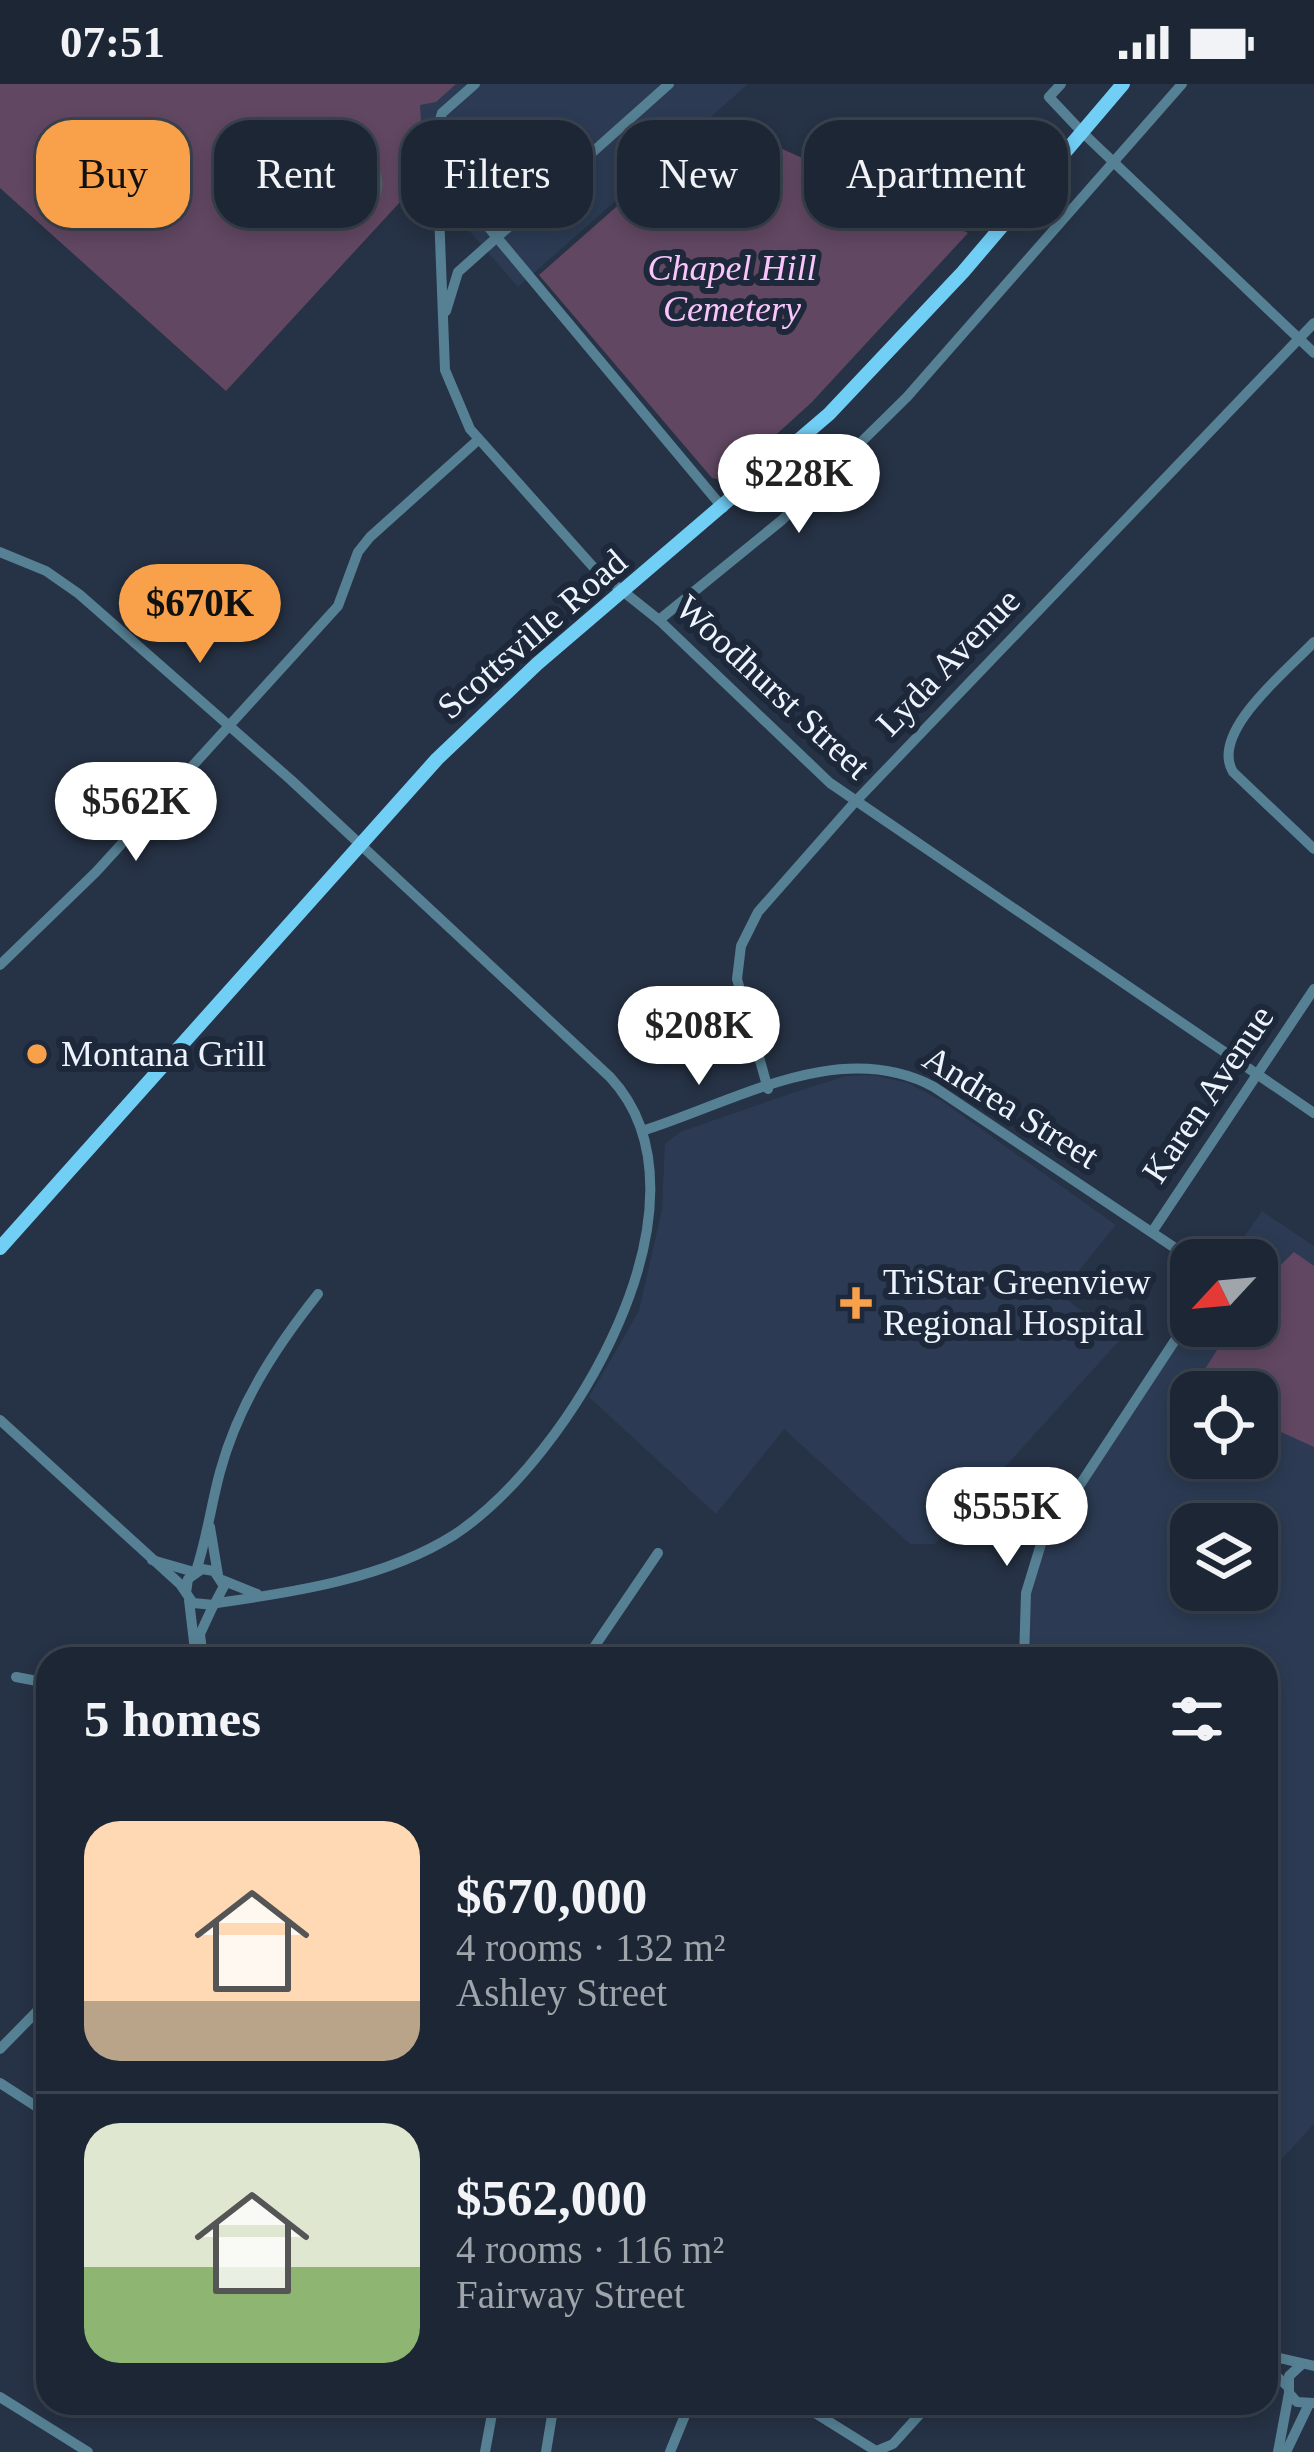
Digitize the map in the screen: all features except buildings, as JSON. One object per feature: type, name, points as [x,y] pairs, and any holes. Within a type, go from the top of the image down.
[{"type":"main road","name":"Scottsville Road","points":[[0,1248],[359,845],[481,716],[865,379],[1123,84]]},
{"type":"street","name":"Woodhurst Street","points":[[440,120],[475,84]]},
{"type":"street","points":[[442,326],[458,272],[669,84]]},
{"type":"street","points":[[1061,84],[1049,97],[1082,133],[1314,353]]},
{"type":"street","points":[[658,620],[782,520],[841,463],[1116,165],[1182,84]]},
{"type":"street","name":"Woodhurst Street","points":[[439,228],[448,383],[478,440],[622,592],[854,802],[1314,1112]]},
{"type":"street","points":[[488,228],[723,508]]},
{"type":"street","name":"Lyda Avenue","points":[[768,1089],[740,1004],[741,946],[767,899],[854,802],[1314,323]]},
{"type":"street","points":[[0,964],[97,872],[338,606],[360,548],[478,440]]},
{"type":"street","points":[[0,552],[46,571],[79,594],[229,724],[610,1077],[645,1130],[653,1181],[642,1258],[627,1307],[596,1367],[521,1473],[482,1514],[426,1551],[348,1577],[198,1606],[0,1420]]},
{"type":"street","points":[[1314,643],[1243,718],[1228,741],[1227,760],[1233,772],[1314,849]]},
{"type":"street","name":"Karen Avenue","points":[[1151,1232],[1314,989]]},
{"type":"street","name":"Andrea Street","points":[[645,1130],[839,1066],[908,1074],[1170,1245]]},
{"type":"street","points":[[197,1647],[188,1596],[210,1527],[220,1468],[242,1411],[287,1333],[318,1294]]},
{"type":"street","points":[[1024,1647],[1026,1593],[1041,1544],[1171,1347]]},
{"type":"street","points":[[199,1647],[220,1578],[210,1527]]},
{"type":"street","points":[[594,1647],[658,1552]]},
{"type":"street","points":[[149,1559],[220,1578],[260,1595]]},
{"type":"street","points":[[16,1677],[36,1681]]},
{"type":"street","points":[[0,2049],[36,2012]]},
{"type":"street","points":[[0,2083],[36,2106]]},
{"type":"street","points":[[1282,2452],[1292,2371],[1306,2365],[1314,2354]]},
{"type":"street","points":[[1278,2379],[1311,2403],[1282,2452]]},
{"type":"street","points":[[0,2397],[88,2452]]},
{"type":"street","points":[[485,2452],[492,2415]]},
{"type":"street","points":[[546,2452],[552,2415]]},
{"type":"street","points":[[670,2452],[685,2415]]},
{"type":"street","points":[[819,2415],[876,2451],[893,2444],[919,2415]]},
{"type":"shaded area","points":[[342,84],[748,84],[707,120],[617,120],[617,200],[593,221],[593,120],[401,120],[401,152]]},
{"type":"shaded area","points":[[467,228],[585,228],[518,287]]},
{"type":"shaded area","name":"TriStar Greenview Regional Hospital","points":[[872,1075],[908,1083],[942,1101],[1116,1225],[1060,1294],[1119,1341],[935,1544],[910,1544],[784,1429],[716,1514],[589,1397],[639,1311],[662,1209],[665,1144],[680,1132],[795,1092],[846,1076]]},
{"type":"shaded area","points":[[1262,1211],[1314,1246],[1314,2124],[1278,2163],[1278,1647],[1025,1647],[1029,1577],[1050,1529],[1170,1347],[1278,1347],[1278,1239],[1243,1239]]},
{"type":"green space","points":[[0,84],[456,84],[436,102],[420,105],[421,120],[401,120],[401,201],[377,227],[377,120],[214,120],[214,228],[376,228],[226,391],[45,228],[190,228],[190,120],[36,120],[36,220],[0,188]]},
{"type":"green space","name":"Chapel Hill Cemetery","points":[[780,148],[804,159],[804,228],[957,228],[968,233],[812,402],[725,481],[712,478],[539,275],[617,206],[617,228],[780,228]]},
{"type":"green space","points":[[1294,1252],[1314,1266],[1314,1447],[1278,1431],[1278,1371],[1204,1371],[1219,1347],[1278,1347],[1278,1268]]},
{"type":"place","name":"Montana Grill","points":[[37,1054]]},
{"type":"place","name":"TriStar Greenview Regional Hospital","points":[[856,1303]]}]
